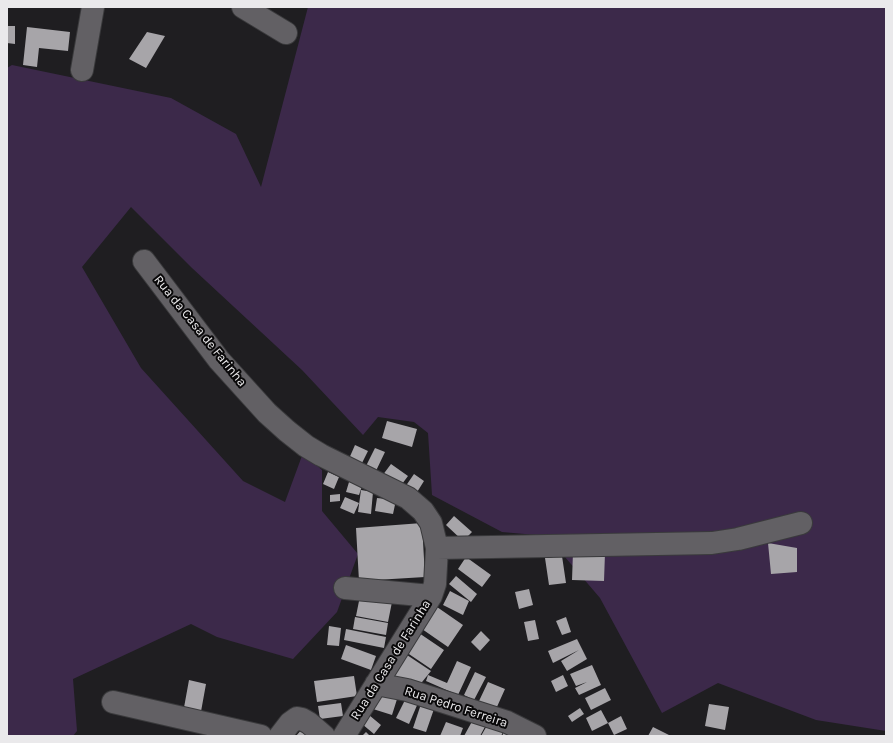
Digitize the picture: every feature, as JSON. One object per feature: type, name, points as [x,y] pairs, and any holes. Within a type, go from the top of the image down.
[{"type":"street","points":[[82,70],[93,7]]},
{"type":"street","points":[[243,7],[286,33]]},
{"type":"street","name":"Rua da Casa de Farinha","points":[[144,261],[219,360],[267,413],[287,432],[316,452],[408,498],[423,511],[431,523],[437,548],[434,584],[431,596],[344,736]]},
{"type":"street","points":[[437,548],[712,542],[738,539],[801,523]]},
{"type":"street","points":[[345,588],[431,596]]},
{"type":"street","name":"Rua Pedro Ferreira","points":[[376,684],[407,690],[507,722],[535,736]]},
{"type":"street","points":[[113,702],[261,736]]},
{"type":"street","points":[[280,736],[290,723],[297,718],[309,723],[324,736]]},
{"type":"shaded area","points":[[308,7],[886,7],[886,731],[816,720],[718,683],[662,713],[600,598],[547,536],[502,532],[432,495],[428,433],[414,422],[378,417],[363,435],[302,370],[192,268],[131,207],[82,267],[141,368],[243,481],[285,502],[303,453],[322,470],[322,511],[358,554],[337,612],[293,659],[217,637],[191,624],[73,679],[77,731],[73,736],[7,736],[7,68],[12,65],[171,98],[236,134],[261,187]]},
{"type":"building","points":[[7,26],[15,26],[15,44],[7,43]]},
{"type":"building","points":[[27,27],[70,32],[68,51],[39,48],[37,67],[23,65]]},
{"type":"building","points":[[147,32],[165,36],[146,68],[129,59]]},
{"type":"building","points":[[387,421],[417,429],[412,447],[382,438]]},
{"type":"building","points":[[355,445],[368,451],[360,467],[348,461]]},
{"type":"building","points":[[375,448],[385,452],[374,475],[364,470]]},
{"type":"building","points":[[391,464],[408,476],[399,488],[382,476]]},
{"type":"building","points":[[328,472],[339,477],[334,489],[323,484]]},
{"type":"building","points":[[414,474],[424,481],[414,497],[403,490]]},
{"type":"building","points":[[349,482],[362,486],[359,495],[346,492]]},
{"type":"building","points":[[361,490],[373,492],[371,514],[358,512]]},
{"type":"building","points":[[340,494],[340,501],[330,502],[330,495]]},
{"type":"building","points":[[345,497],[359,503],[354,514],[340,508]]},
{"type":"building","points":[[377,498],[396,500],[393,514],[375,511]]},
{"type":"building","points":[[454,516],[472,532],[463,541],[446,525]]},
{"type":"building","points":[[422,523],[425,577],[359,581],[356,528]]},
{"type":"building","points":[[768,543],[797,548],[797,572],[771,574]]},
{"type":"building","points":[[573,552],[605,553],[604,581],[572,580]]},
{"type":"building","points":[[562,556],[566,583],[549,585],[545,558]]},
{"type":"building","points":[[466,557],[491,575],[482,587],[458,569]]},
{"type":"building","points":[[456,576],[477,594],[471,602],[449,584]]},
{"type":"building","points":[[529,589],[533,605],[519,609],[515,592]]},
{"type":"building","points":[[450,591],[469,601],[463,615],[443,605]]},
{"type":"building","points":[[360,596],[392,602],[388,622],[356,616]]},
{"type":"building","points":[[437,607],[463,625],[448,647],[422,629]]},
{"type":"building","points":[[355,617],[388,623],[386,635],[353,629]]},
{"type":"building","points":[[566,617],[571,632],[562,635],[556,621]]},
{"type":"building","points":[[535,620],[539,639],[528,641],[524,622]]},
{"type":"building","points":[[329,626],[341,628],[339,646],[327,645]]},
{"type":"building","points":[[346,629],[386,637],[384,648],[344,640]]},
{"type":"building","points":[[416,631],[444,650],[431,669],[403,650]]},
{"type":"building","points":[[481,631],[490,640],[480,651],[471,642]]},
{"type":"building","points":[[577,639],[587,659],[567,671],[561,661],[579,650],[553,663],[548,651]]},
{"type":"building","points":[[346,645],[376,656],[371,670],[341,659]]},
{"type":"building","points":[[404,653],[431,671],[418,687],[391,674]]},
{"type":"building","points":[[457,661],[471,667],[458,695],[426,681],[428,675],[447,683]]},
{"type":"building","points":[[592,665],[601,685],[579,695],[575,688],[587,682],[576,686],[570,674]]},
{"type":"building","points":[[475,672],[486,677],[474,700],[464,695]]},
{"type":"building","points":[[563,675],[568,686],[556,692],[551,681]]},
{"type":"building","points":[[354,676],[357,696],[317,702],[314,681]]},
{"type":"building","points":[[189,680],[206,684],[200,717],[183,713]]},
{"type":"building","points":[[488,682],[505,689],[496,709],[479,701]]},
{"type":"building","points":[[605,688],[611,700],[591,710],[585,698]]},
{"type":"building","points":[[380,689],[398,696],[392,715],[373,709]]},
{"type":"building","points":[[406,698],[418,703],[409,724],[396,718]]},
{"type":"building","points":[[341,703],[343,716],[320,719],[318,706]]},
{"type":"building","points":[[421,704],[434,709],[426,732],[413,728]]},
{"type":"building","points":[[709,704],[729,707],[725,730],[705,726]]},
{"type":"building","points":[[580,708],[584,714],[572,722],[568,716]]},
{"type":"building","points":[[601,710],[608,723],[592,731],[586,718]]},
{"type":"building","points":[[369,715],[381,725],[374,734],[362,724]]},
{"type":"building","points":[[475,716],[487,723],[480,736],[464,736]]},
{"type":"building","points":[[621,716],[627,729],[614,735],[608,723]]},
{"type":"building","points":[[446,722],[463,728],[460,736],[440,736]]},
{"type":"building","points":[[489,722],[504,730],[501,736],[481,736]]},
{"type":"building","points":[[653,727],[671,736],[648,736]]},
{"type":"building","points":[[303,728],[312,736],[296,736]]},
{"type":"building","points":[[505,730],[516,736],[502,736]]},
{"type":"building","points":[[366,732],[370,736],[362,736]]}]
